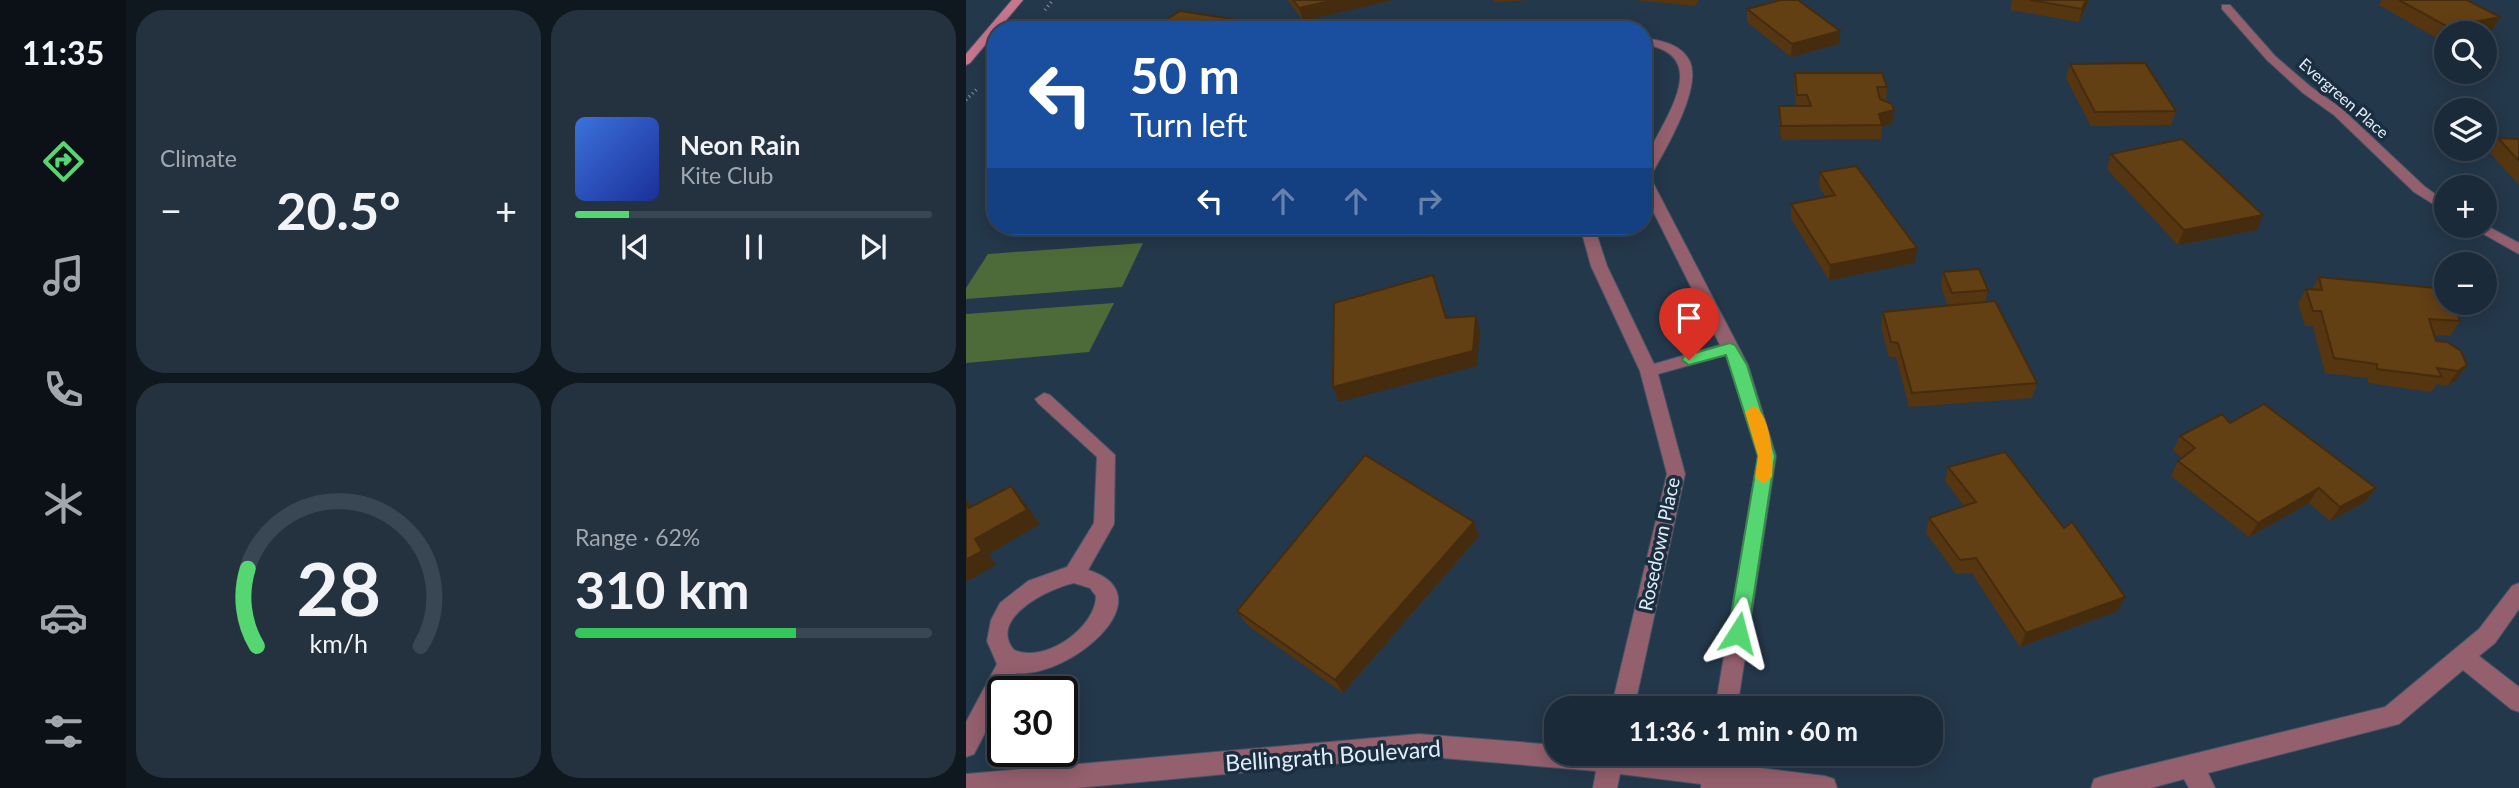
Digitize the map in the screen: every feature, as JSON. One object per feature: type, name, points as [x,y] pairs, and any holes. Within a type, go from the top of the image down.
[{"type":"street","points":[[1000,21],[1018,0]]},
{"type":"street","name":"Evergreen Place","points":[[2226,8],[2289,74],[2337,112],[2419,189],[2434,200]]},
{"type":"street","points":[[966,61],[987,36]]},
{"type":"street","points":[[1652,44],[1676,52],[1685,64],[1686,73],[1677,112],[1652,163]]},
{"type":"street","points":[[1652,195],[1739,365],[1767,456],[1728,696]]},
{"type":"street","name":"Rosedown Place","points":[[1590,235],[1600,266],[1649,371],[1676,474],[1625,696]]},
{"type":"street","points":[[2497,237],[2519,249]]},
{"type":"street","points":[[1649,371],[1730,348]]},
{"type":"street","points":[[1044,399],[1106,454],[1104,524],[1074,574]]},
{"type":"street","points":[[1074,574],[1092,577],[1104,586],[1108,599],[1104,615],[1092,633],[1073,648],[1052,659],[1030,664],[1010,661],[999,651],[995,637],[1001,620],[1013,603],[1032,588],[1053,578],[1074,574]]},
{"type":"street","points":[[2103,788],[2391,716],[2487,636],[2519,592]]},
{"type":"street","points":[[2462,656],[2519,701]]},
{"type":"street","points":[[966,746],[1010,661]]},
{"type":"street","name":"Bellingrath Boulevard","points":[[966,786],[1419,745],[1544,753]]},
{"type":"street","points":[[1605,788],[1609,766]]},
{"type":"street","name":"Bellingrath Boulevard","points":[[1670,766],[1825,788]]},
{"type":"street","points":[[2190,766],[2203,788]]},
{"type":"green space","points":[[1143,243],[1122,287],[966,299],[966,288],[988,254]]},
{"type":"green space","points":[[1114,303],[1089,352],[966,363],[966,314]]},
{"type":"building","points":[[1293,0],[1335,0],[1299,8]]},
{"type":"building","points":[[1781,0],[1798,0],[1840,31],[1792,44],[1747,9]]},
{"type":"building","points":[[2030,0],[2086,0],[2082,9]]},
{"type":"building","points":[[2399,0],[2467,0],[2500,17],[2479,21],[2437,21]]},
{"type":"building","points":[[1180,11],[1245,21],[1164,21]]},
{"type":"building","points":[[2145,63],[2176,111],[2095,112],[2070,64]]},
{"type":"building","points":[[1795,73],[1882,73],[1887,87],[1877,87],[1880,99],[1892,104],[1894,110],[1879,114],[1882,125],[1781,126],[1779,106],[1811,106],[1807,95],[1797,95]]},
{"type":"building","points":[[2498,138],[2519,139],[2519,161]]},
{"type":"building","points":[[2182,139],[2263,215],[2184,230],[2111,154]]},
{"type":"building","points":[[1856,166],[1917,248],[1830,265],[1791,204],[1835,195],[1820,172]]},
{"type":"building","points":[[1979,269],[1988,290],[1952,293],[1943,272]]},
{"type":"building","points":[[1433,275],[1446,318],[1476,316],[1473,351],[1333,387],[1334,303]]},
{"type":"building","points":[[2319,277],[2434,288],[2434,315],[2458,315],[2460,321],[2429,319],[2436,341],[2447,342],[2461,351],[2467,365],[2458,371],[2437,368],[2442,377],[2377,369],[2377,364],[2334,358],[2321,311],[2313,311],[2306,289],[2322,290]]},
{"type":"building","points":[[1995,301],[2037,383],[1912,393],[1898,343],[1891,342],[1883,312]]},
{"type":"building","points":[[2264,404],[2376,488],[2340,507],[2319,488],[2258,523],[2178,461],[2195,448],[2180,436],[2222,414],[2230,423]]},
{"type":"building","points":[[2005,452],[2064,528],[2072,522],[2125,597],[2026,633],[1976,558],[1960,560],[1929,518],[1976,502],[1948,467]]},
{"type":"building","points":[[1365,455],[1474,522],[1335,680],[1237,611]]},
{"type":"building","points":[[1011,486],[1027,510],[975,539],[982,551],[966,560],[966,504],[969,508]]},
{"type":"slow traffic","points":[[1753,412],[1767,456],[1763,477]]},
{"type":"route","points":[[1689,360],[1730,348],[1739,365],[1767,456],[1738,633]]}]
